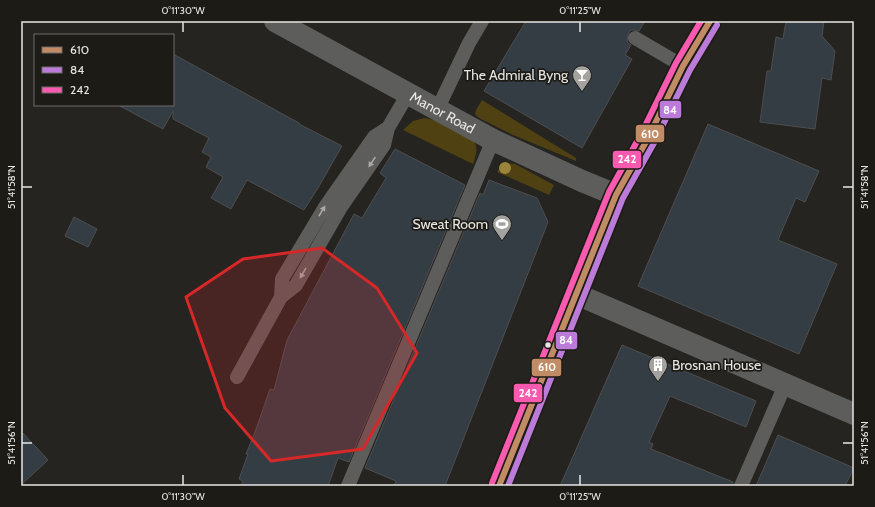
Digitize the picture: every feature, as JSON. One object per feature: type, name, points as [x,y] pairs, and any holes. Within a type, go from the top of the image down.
[{"type":"street","name":"Manor Road","points":[[275,21],[493,140],[616,195]]},
{"type":"street","points":[[499,486],[616,195],[647,140],[683,66],[710,21]]},
{"type":"street","points":[[576,294],[854,414]]},
{"type":"lane","points":[[437,110],[469,43],[482,21]]},
{"type":"lane","points":[[635,38],[683,66]]},
{"type":"lane","points":[[237,377],[281,297],[296,286],[341,207],[384,145],[388,128],[408,94]]},
{"type":"lane","points":[[348,486],[493,140]]},
{"type":"lane","points":[[741,486],[785,385]]},
{"type":"highlighted area","points":[[322,248],[377,288],[417,353],[363,449],[271,461],[225,408],[186,297],[243,259]]},
{"type":"shaded area","points":[[482,100],[576,158],[576,161],[513,135],[479,118],[475,114]]},
{"type":"shaded area","points":[[424,118],[434,120],[473,140],[475,143],[476,154],[473,164],[403,130],[413,121]]},
{"type":"shaded area","points":[[507,163],[515,164],[554,185],[549,195],[497,172],[501,166]]},
{"type":"building","points":[[526,21],[645,21],[639,31],[631,30],[628,34],[627,42],[631,45],[625,55],[632,59],[582,148],[484,91]]},
{"type":"building","points":[[786,21],[824,21],[822,36],[835,51],[831,80],[822,78],[815,129],[760,122],[767,71],[771,71],[776,37],[783,39]]},
{"type":"building","points":[[174,55],[299,124],[342,146],[304,210],[247,180],[231,209],[211,198],[223,177],[206,167],[211,157],[202,152],[209,138],[173,119],[173,111],[163,129],[120,106],[174,106]]},
{"type":"building","points":[[708,124],[819,171],[805,202],[796,198],[778,240],[837,264],[799,354],[638,286]]},
{"type":"building","points":[[395,149],[465,185],[349,462],[338,458],[328,486],[241,486],[243,481],[239,479],[248,454],[246,454],[270,389],[274,390],[287,340],[354,214],[362,218],[386,178],[380,173]]},
{"type":"building","points":[[489,180],[537,198],[548,222],[445,486],[394,486],[396,481],[365,468],[480,193],[483,195]]},
{"type":"building","points":[[74,217],[97,229],[88,247],[65,236]]},
{"type":"building","points":[[622,345],[756,401],[746,427],[670,396],[649,442],[653,444],[651,449],[733,482],[733,486],[560,486]]},
{"type":"building","points":[[21,431],[48,460],[21,485]]},
{"type":"building","points":[[778,435],[854,468],[845,486],[756,486]]},
{"type":"transit line","name":"242","points":[[492,483],[609,192],[640,136],[676,63],[701,21]]},
{"type":"transit line","name":"610","points":[[499,486],[616,195],[647,140],[683,66],[710,21]]},
{"type":"transit line","name":"84","points":[[508,486],[623,198],[654,143],[690,70],[717,25]]},
{"type":"place","name":"The Admiral Byng","points":[[582,92]]},
{"type":"place","name":"Sweat Room","points":[[502,241]]},
{"type":"place","name":"Brosnan House","points":[[658,382]]}]
